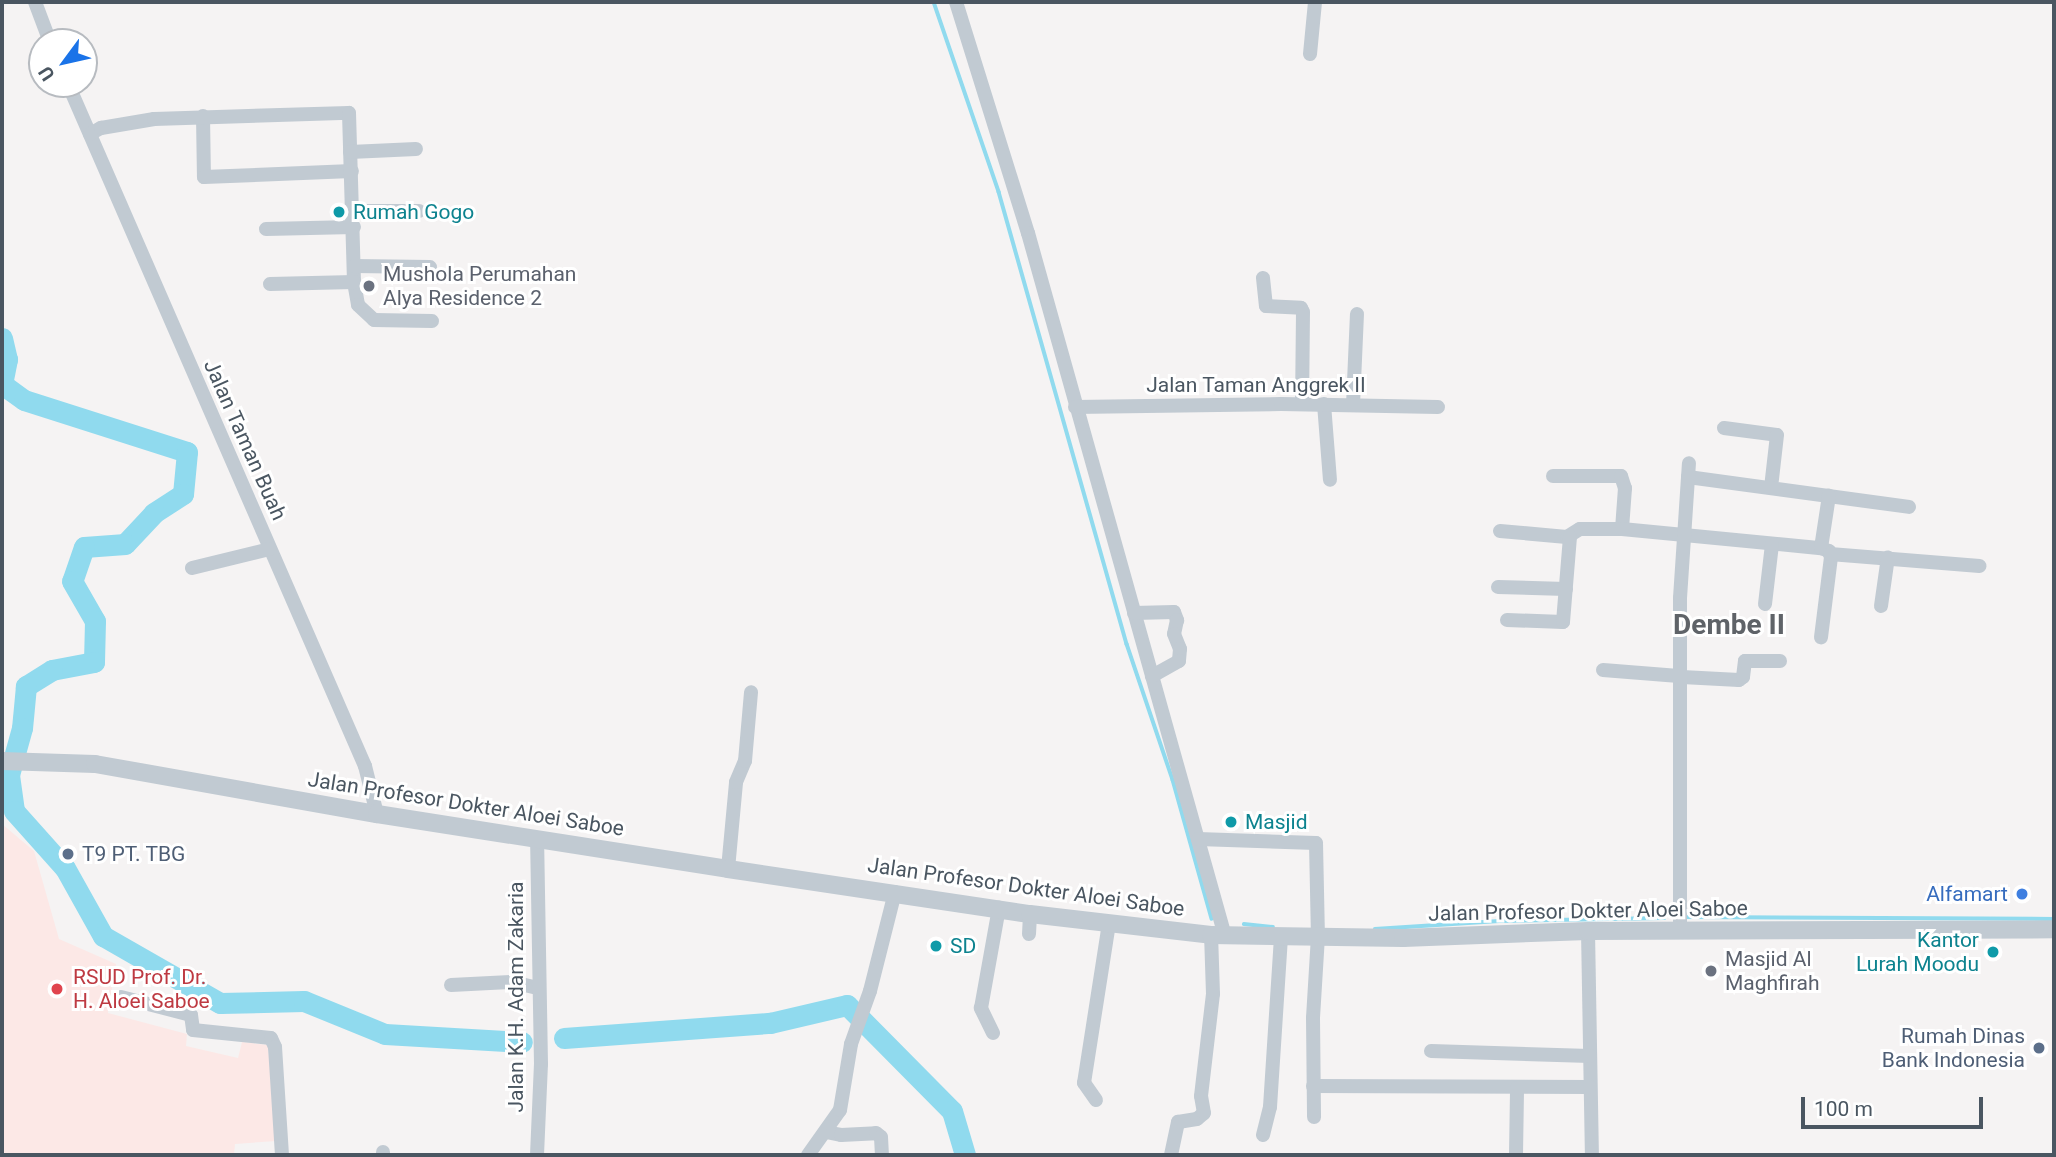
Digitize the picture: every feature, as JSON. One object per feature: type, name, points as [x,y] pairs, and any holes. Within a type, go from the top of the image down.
[{"type":"street","points":[[35,2],[45,28]]},
{"type":"street","points":[[956,2],[1028,233],[1198,839],[1218,935],[1200,1096],[1204,1113],[1197,1119],[1178,1122],[1171,1155]]},
{"type":"street","points":[[1310,54],[1315,2]]},
{"type":"street","name":"Jalan Taman Buah","points":[[74,98],[365,766],[377,814]]},
{"type":"street","points":[[90,134],[102,128],[141,121],[202,116],[349,113],[354,282],[358,305],[374,320],[432,321]]},
{"type":"street","points":[[202,116],[204,177],[352,172]]},
{"type":"street","points":[[351,152],[416,149]]},
{"type":"street","points":[[354,211],[419,211]]},
{"type":"street","points":[[266,229],[354,227]]},
{"type":"street","points":[[354,266],[430,267]]},
{"type":"street","points":[[1263,278],[1266,306],[1301,308],[1303,312],[1302,404]]},
{"type":"street","points":[[270,284],[354,282]]},
{"type":"street","points":[[1353,405],[1357,314]]},
{"type":"street","name":"Jalan Taman Anggrek II","points":[[1075,407],[1302,404],[1437,407]]},
{"type":"street","points":[[1324,404],[1330,480]]},
{"type":"street","points":[[1724,428],[1777,435],[1771,488]]},
{"type":"street","points":[[1680,929],[1681,677],[1684,533],[1689,470],[1771,488],[1909,507]]},
{"type":"street","points":[[1553,476],[1621,476],[1625,488],[1622,529]]},
{"type":"street","points":[[1821,637],[1829,496]]},
{"type":"street","points":[[1500,531],[1570,536],[1580,529],[1684,533],[1826,551],[1980,566]]},
{"type":"street","points":[[1507,620],[1563,622],[1570,536]]},
{"type":"street","points":[[1765,604],[1772,544]]},
{"type":"street","points":[[192,568],[270,549]]},
{"type":"street","points":[[1881,606],[1888,557]]},
{"type":"street","points":[[1498,587],[1566,589]]},
{"type":"street","points":[[1134,613],[1174,612],[1177,620],[1174,634],[1180,649],[1179,661],[1152,676]]},
{"type":"street","points":[[1603,670],[1740,680],[1743,677],[1745,661],[1780,660]]},
{"type":"street","points":[[728,869],[736,782],[745,761],[751,692]]},
{"type":"street","name":"Jalan Profesor Dokter Aloei Saboe","points":[[2,761],[95,764],[377,814],[728,869],[1030,914],[1218,935],[1403,938],[1680,929],[1857,932],[2054,929]]},
{"type":"street","name":"Jalan K.H. Adam Zakaria","points":[[537,839],[541,1065],[537,1155]]},
{"type":"street","points":[[1198,839],[1315,843],[1318,936],[1314,1117]]},
{"type":"street","points":[[808,1155],[840,1110],[851,1044],[870,991],[895,892]]},
{"type":"street","points":[[993,1033],[981,1008],[999,908]]},
{"type":"street","points":[[1029,934],[1030,914]]},
{"type":"street","points":[[1097,1100],[1084,1083],[1109,923]]},
{"type":"street","points":[[1588,931],[1592,1155]]},
{"type":"street","points":[[1263,1135],[1270,1107],[1281,936]]},
{"type":"street","points":[[451,985],[512,982],[538,988]]},
{"type":"street","points":[[121,997],[191,1015],[193,1030],[271,1038],[275,1047],[282,1155]]},
{"type":"street","points":[[1432,1051],[1590,1056]]},
{"type":"street","points":[[1313,1086],[1590,1087]]},
{"type":"street","points":[[1516,1155],[1517,1087]]},
{"type":"street","points":[[826,1132],[841,1135],[876,1133],[881,1137],[882,1155]]},
{"type":"shaded area","name":"RSUD Prof. Dr. H. Aloei Saboe","points":[[2,824],[34,851],[59,939],[116,964],[108,1013],[187,1034],[186,1046],[238,1058],[242,1042],[268,1045],[276,1141],[235,1144],[234,1155],[2,1155]]},
{"type":"waterway","points":[[934,2],[999,192],[1127,644],[1173,780],[1212,919]]},
{"type":"waterway","points":[[2,338],[7,359],[2,384],[24,400],[187,452],[183,494],[154,513],[125,544],[84,547],[72,581],[95,621],[94,662],[52,670],[26,686],[22,728],[9,775],[14,811],[65,868],[103,936],[220,1003],[304,1001],[385,1034],[522,1042]]},
{"type":"waterway","points":[[2,772],[9,775]]},
{"type":"waterway","points":[[1685,917],[2054,919]]},
{"type":"waterway","points":[[1375,929],[1499,921],[1664,918]]},
{"type":"waterway","points":[[1244,924],[1273,927]]},
{"type":"waterway","points":[[564,1038],[770,1023],[847,1005],[952,1111],[965,1155]]},
{"type":"place","name":"Rumah Gogo","points":[[339,212]]},
{"type":"place","name":"Mushola Perumahan Alya Residence 2","points":[[369,286]]},
{"type":"place","name":"Masjid","points":[[1231,822]]},
{"type":"place","name":"T9 PT. TBG","points":[[68,854]]},
{"type":"place","name":"Alfamart","points":[[2022,894]]},
{"type":"place","name":"SD","points":[[936,946]]},
{"type":"place","name":"Kantor Lurah Moodu","points":[[1993,952]]},
{"type":"place","name":"Masjid Al Maghfirah","points":[[1711,971]]},
{"type":"place","name":"RSUD Prof. Dr. H. Aloei Saboe","points":[[57,989]]},
{"type":"place","name":"Rumah Dinas Bank Indonesia","points":[[2039,1048]]},
{"type":"district","name":"Dembe II","points":[[1729,625]]}]
